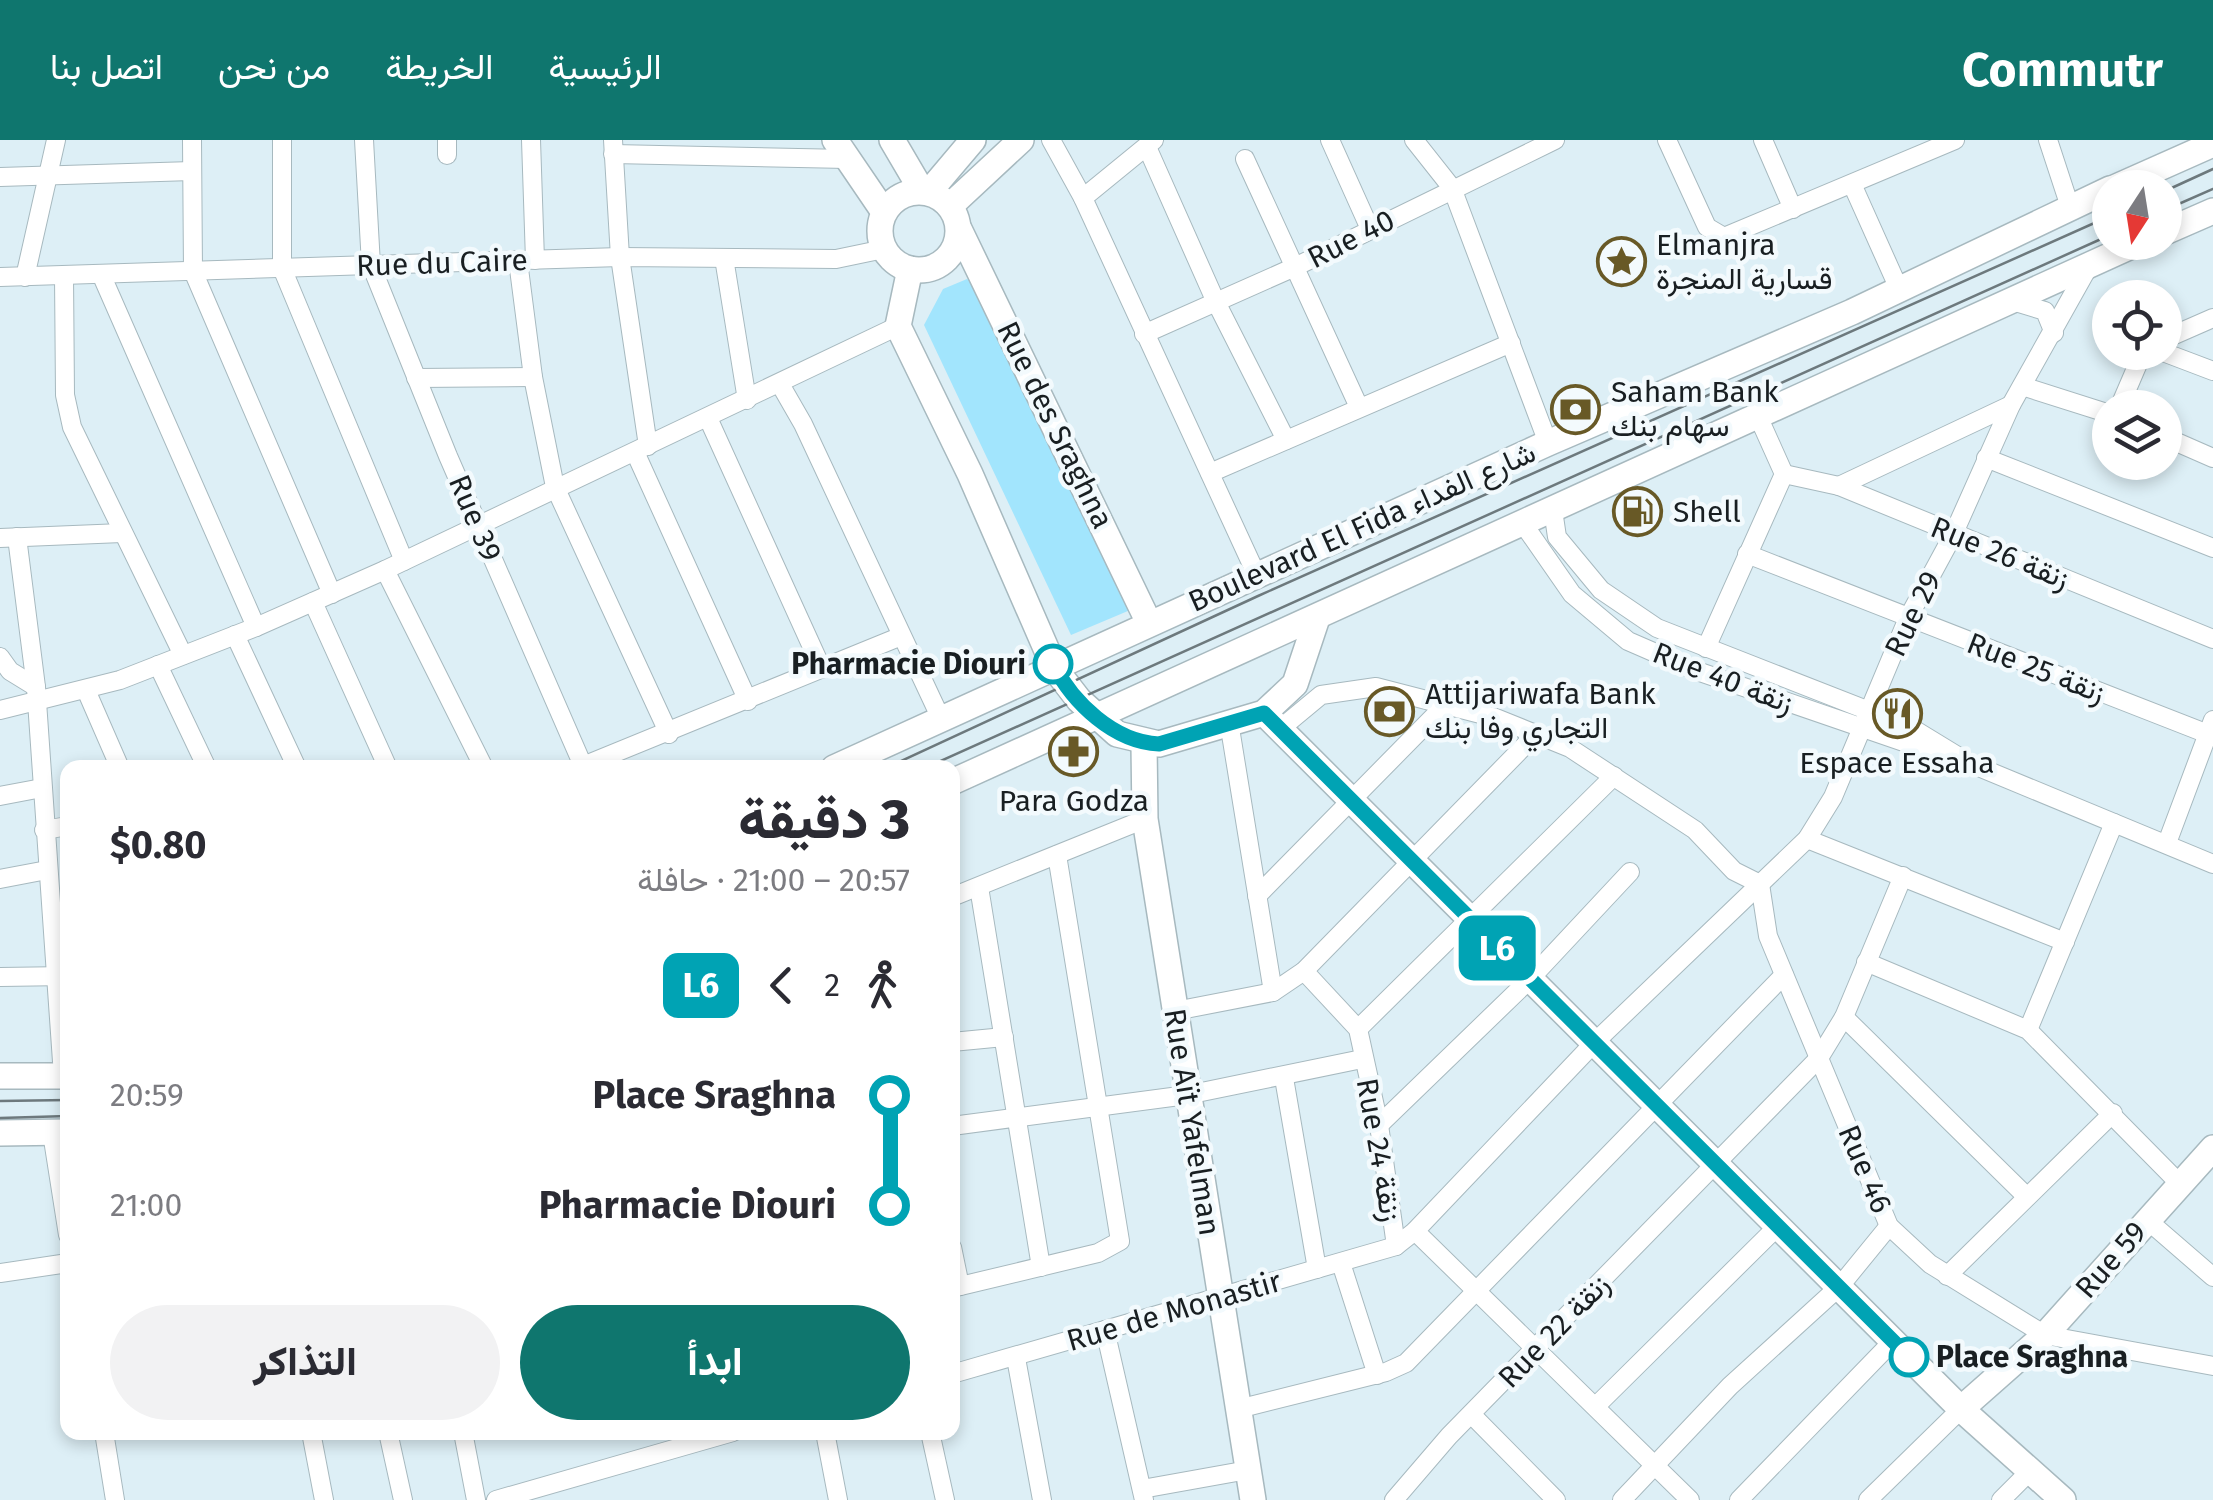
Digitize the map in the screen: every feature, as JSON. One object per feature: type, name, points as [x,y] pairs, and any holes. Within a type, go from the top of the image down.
[{"type":"street","points":[[25,277],[56,140]]},
{"type":"street","points":[[192,140],[193,271],[332,594]]},
{"type":"street","points":[[282,140],[282,268],[404,561]]},
{"type":"street","name":"Rue 39","points":[[364,140],[371,266],[579,760]]},
{"type":"street","points":[[532,140],[526,260],[533,377],[555,486],[669,734]]},
{"type":"street","name":"Rue des Sraghna","points":[[892,140],[940,205],[1148,622]]},
{"type":"street","points":[[940,205],[972,140]]},
{"type":"street","points":[[940,205],[1022,140]]},
{"type":"street","points":[[1051,140],[1083,198],[1258,578]]},
{"type":"street","points":[[1330,140],[1370,229]]},
{"type":"street","points":[[1414,140],[1452,188],[1548,443]]},
{"type":"street","points":[[1667,140],[1706,227],[1717,237],[1954,140]]},
{"type":"street","points":[[1763,140],[1793,209]]},
{"type":"street","points":[[2048,140],[2070,207]]},
{"type":"street","name":"Rue 40","points":[[1144,334],[1297,266],[1546,142]]},
{"type":"street","points":[[1083,198],[1151,144],[1216,300],[1286,440]]},
{"type":"street","name":"Boulevard El Fida شارع الفداء","points":[[2153,170],[2213,144]]},
{"type":"street","points":[[748,700],[641,449],[620,257],[613,147],[841,150],[884,212]]},
{"type":"street","points":[[1244,159],[1297,266],[1358,405]]},
{"type":"street","points":[[0,176],[192,171]]},
{"type":"street","points":[[1852,184],[1898,289]]},
{"type":"street","points":[[901,195],[940,205],[958,241],[945,261],[910,269],[884,248],[880,226],[884,212],[901,195]]},
{"type":"street","name":"Boulevard El Fida شارع الفداء","points":[[852,760],[1055,669],[1148,622],[1258,578],[1548,443],[1898,289],[2092,197]]},
{"type":"street","points":[[2182,224],[2213,210]]},
{"type":"street","name":"Rue du Caire","points":[[0,278],[620,257],[836,259],[884,248]]},
{"type":"street","points":[[724,258],[747,400]]},
{"type":"street","name":"Boulevard El Fida شارع الفداء","points":[[960,778],[2099,260]]},
{"type":"street","name":"Rue 29","points":[[1760,884],[1807,839],[1833,796],[1908,618],[1953,534],[2011,405],[2090,264]]},
{"type":"street","points":[[910,269],[898,326],[1055,669],[1117,734],[1144,744],[1159,744],[1229,722],[1272,721],[1314,698],[1376,686],[1496,718],[1570,748],[1695,830],[1734,871],[1760,884]]},
{"type":"street","points":[[101,274],[256,626]]},
{"type":"street","points":[[64,276],[65,395],[72,428],[183,654]]},
{"type":"street","points":[[2012,301],[2044,312],[2054,333]]},
{"type":"street","points":[[2182,332],[2213,318]]},
{"type":"street","points":[[0,710],[36,696],[86,690],[235,636],[385,570],[898,326]]},
{"type":"street","points":[[1210,472],[1358,405],[1511,343]]},
{"type":"street","points":[[2182,359],[2213,371]]},
{"type":"street","points":[[416,378],[533,377]]},
{"type":"street","points":[[780,384],[803,424],[899,637],[942,721]]},
{"type":"street","points":[[2022,386],[2092,408]]},
{"type":"street","points":[[1839,486],[2011,405]]},
{"type":"street","points":[[1706,648],[1784,474],[1758,416]]},
{"type":"street","points":[[708,418],[822,670]]},
{"type":"street","points":[[2182,444],[2213,458]]},
{"type":"street","points":[[1986,458],[2213,548]]},
{"type":"street","name":"Rue 26 زنقة","points":[[1784,474],[1839,486],[2213,640]]},
{"type":"street","name":"Rue 40 زنقة","points":[[1553,510],[1557,536],[1601,590],[1628,612],[1706,648],[1869,710],[1932,738],[1970,763]]},
{"type":"street","name":"Rue 40 زنقة","points":[[1524,525],[1572,594],[1628,641],[1697,671],[1861,730],[1970,763],[2213,864]]},
{"type":"street","points":[[60,968],[47,870],[36,696],[8,538],[122,533]]},
{"type":"street","name":"Rue 25 زنقة","points":[[1747,554],[2211,730]]},
{"type":"street","points":[[385,570],[480,760]]},
{"type":"street","points":[[313,602],[384,760]]},
{"type":"street","points":[[1272,721],[1295,684],[1317,618]]},
{"type":"street","points":[[235,636],[293,760]]},
{"type":"street","points":[[600,760],[899,637]]},
{"type":"street","points":[[0,657],[36,696]]},
{"type":"street","points":[[158,665],[202,760]]},
{"type":"street","points":[[86,690],[117,760]]},
{"type":"street","points":[[1257,896],[1445,705]]},
{"type":"street","points":[[1272,721],[1961,1408],[2063,1500]]},
{"type":"street","points":[[1229,722],[1272,992]]},
{"type":"street","points":[[2167,844],[2211,730]]},
{"type":"street","points":[[1175,1012],[1272,992],[1304,971],[1534,736]]},
{"type":"street","name":"Rue Aït Yafelman","points":[[1144,744],[1146,819],[1218,1298],[1253,1500]]},
{"type":"street","points":[[1304,971],[1358,1029],[1614,776]]},
{"type":"street","points":[[0,796],[42,788]]},
{"type":"street","points":[[960,895],[1146,819]]},
{"type":"street","points":[[2028,1030],[2114,822]]},
{"type":"street","points":[[44,830],[60,827]]},
{"type":"street","points":[[1807,839],[2065,942]]},
{"type":"street","points":[[960,1286],[1098,1254],[1120,1242],[1057,855]]},
{"type":"street","points":[[0,880],[47,870]]},
{"type":"street","points":[[1379,1124],[1529,980],[1630,872]]},
{"type":"street","name":"Rue 22 زنقة","points":[[1394,1500],[1819,1058],[1844,1017],[1902,876]]},
{"type":"street","name":"Rue 46","points":[[1760,884],[1768,936],[1890,1226],[1947,1276],[2045,1335],[2213,1366]]},
{"type":"street","name":"Rue 24 زنقة","points":[[1358,1029],[1379,1124],[1396,1246],[1416,1231],[1594,1043],[1760,884]]},
{"type":"street","points":[[980,887],[1042,1267]]},
{"type":"street","points":[[1866,962],[2028,1030],[2179,1183]]},
{"type":"street","points":[[1238,1409],[1396,1370],[1784,974]]},
{"type":"street","points":[[0,977],[60,976]]},
{"type":"street","points":[[1844,1017],[2026,1196]]},
{"type":"street","points":[[960,1041],[1004,1037]]},
{"type":"street","points":[[960,1125],[1187,1095],[1362,1059]]},
{"type":"street","points":[[0,1076],[60,1076]]},
{"type":"street","points":[[1284,1078],[1317,1269]]},
{"type":"street","points":[[1947,1276],[2113,1113]]},
{"type":"street","points":[[0,1133],[60,1132]]},
{"type":"street","name":"Rue 59","points":[[1961,1408],[2045,1335],[2213,1148]]},
{"type":"street","points":[[2146,1220],[2213,1277]]},
{"type":"street","points":[[1596,1406],[1778,1226]]},
{"type":"street","points":[[1622,1500],[1730,1386],[1840,1286],[1890,1226]]},
{"type":"street","points":[[1416,1231],[1690,1500]]},
{"type":"street","name":"Rue de Monastir","points":[[960,1372],[1396,1246]]},
{"type":"street","points":[[1341,1262],[1377,1375]]},
{"type":"street","points":[[0,1273],[60,1264]]},
{"type":"street","points":[[1105,1330],[1143,1495],[1248,1470]]},
{"type":"street","points":[[1739,1500],[1893,1341]]},
{"type":"street","points":[[1016,1358],[1042,1500]]},
{"type":"street","points":[[1868,1500],[1961,1408]]},
{"type":"street","points":[[1472,1415],[1556,1500]]},
{"type":"street","points":[[105,1440],[115,1500]]},
{"type":"street","points":[[312,1440],[324,1500]]},
{"type":"street","points":[[390,1440],[403,1500]]},
{"type":"street","points":[[465,1440],[476,1500]]},
{"type":"street","points":[[496,1500],[681,1440]]},
{"type":"street","points":[[826,1440],[838,1500]]},
{"type":"street","points":[[932,1440],[945,1500]]},
{"type":"street","points":[[2001,1500],[2031,1470]]},
{"type":"shaded area","points":[[967,279],[984,289],[1135,608],[1071,635],[924,325],[943,289]]},
{"type":"tram line","points":[[2182,183],[2213,169]]},
{"type":"tram line","points":[[2182,203],[2213,189]]},
{"type":"tram line","points":[[903,760],[1258,596],[2092,224]]},
{"type":"tram line","points":[[943,760],[2092,243]]},
{"type":"tram line","points":[[0,1101],[60,1100]]},
{"type":"tram line","points":[[0,1118],[60,1116]]},
{"type":"bus line","name":"L6","points":[[1053,664],[1068,688],[1117,734],[1144,744],[1159,744],[1264,713],[1909,1357]]},
{"type":"place","name":"Elmanjra قسارية المنجرة","points":[[1621,262]]},
{"type":"place","name":"Saham Bank سهام بنك","points":[[1576,409]]},
{"type":"place","name":"Shell","points":[[1638,512]]},
{"type":"place","name":"Pharmacie Diouri","points":[[1053,664]]},
{"type":"place","name":"Attijariwafa Bank التجاري وفا بنك","points":[[1390,711]]},
{"type":"place","name":"Espace Essaha","points":[[1897,714]]},
{"type":"place","name":"Para Godza","points":[[1074,752]]},
{"type":"place","name":"Place Sraghna","points":[[1909,1357]]}]
